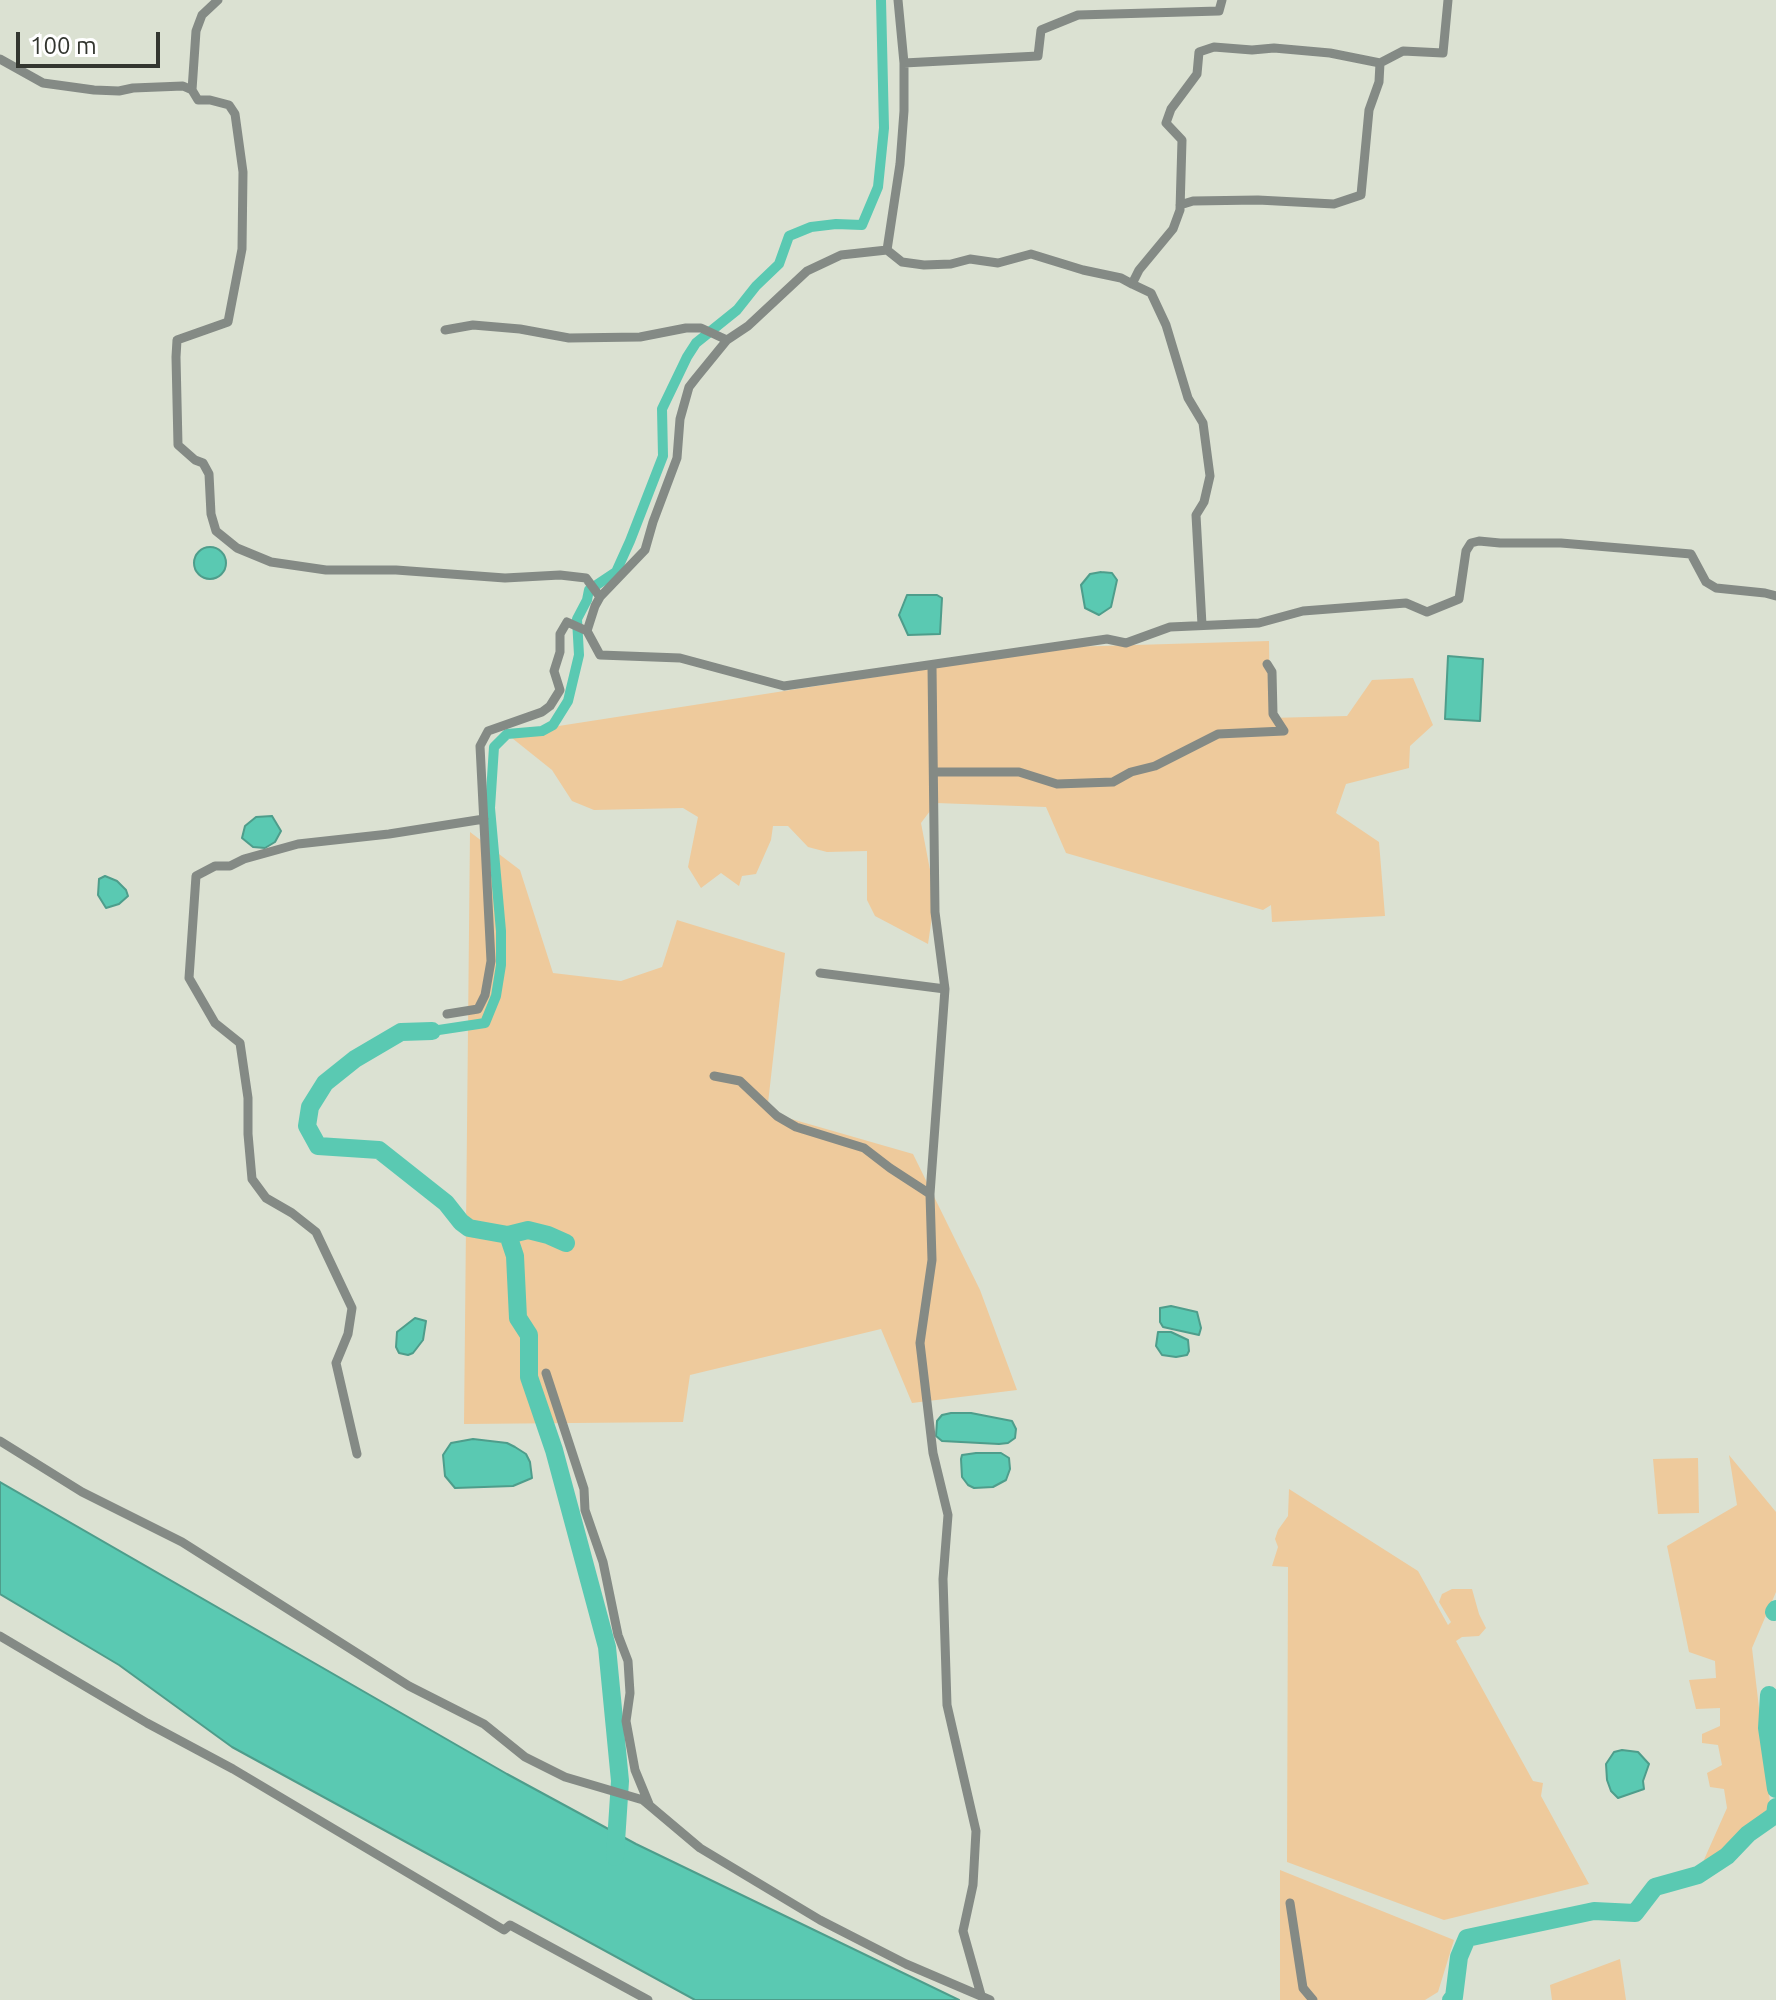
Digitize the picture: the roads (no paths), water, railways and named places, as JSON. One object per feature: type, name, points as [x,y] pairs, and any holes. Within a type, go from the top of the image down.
[{"type":"street","points":[[218,0],[202,15],[196,31],[192,90],[198,100],[229,105],[235,114],[243,172],[242,249],[228,322],[177,340],[178,445],[203,463],[209,474],[211,514],[216,531],[237,548],[271,562],[326,570],[396,570],[505,578],[560,575],[586,578],[600,597]]},
{"type":"street","points":[[887,250],[904,111],[904,63],[898,0]]},
{"type":"street","points":[[904,63],[1038,56],[1041,30],[1078,15],[1219,11],[1222,0]]},
{"type":"street","points":[[1132,284],[1139,270],[1173,229],[1180,205],[1182,140],[1166,123],[1171,109],[1197,74],[1199,52],[1214,47],[1274,48],[1330,53],[1380,63],[1403,51],[1443,53],[1448,0]]},
{"type":"street","points":[[0,59],[43,83],[94,90],[183,86],[192,90]]},
{"type":"street","points":[[1180,205],[1193,201],[1258,200],[1334,204],[1361,195],[1369,110],[1379,82],[1380,63]]},
{"type":"street","points":[[587,631],[600,597],[645,550],[677,458],[680,419],[689,387],[725,338],[748,326],[816,265],[841,255],[887,250],[902,262],[924,265],[951,264],[970,259],[998,263],[1031,254],[1121,278],[1151,293],[1166,325],[1188,398],[1203,423],[1205,434],[1210,476],[1204,502],[1196,515],[1202,625]]},
{"type":"street","points":[[445,330],[473,325],[569,338],[640,337],[701,328],[725,338]]},
{"type":"street","points":[[447,1014],[478,1009],[485,995],[491,961],[480,746],[488,731],[542,712],[550,706],[560,690],[554,671],[560,652],[560,634],[567,622],[587,631],[600,655],[680,658],[784,686],[1107,639],[1126,643],[1170,627],[1259,623],[1303,611],[1406,603],[1427,612],[1459,599],[1466,551],[1471,543],[1479,541],[1561,543],[1691,554],[1706,582],[1716,588],[1776,596]]},
{"type":"street","points":[[935,772],[1019,772],[1057,784],[1113,782],[1131,772],[1155,766],[1218,734],[1284,731],[1273,714],[1272,672],[1267,664]]},
{"type":"street","points":[[932,666],[935,912],[945,989],[930,1194],[932,1260],[920,1343],[933,1453],[948,1515],[943,1579],[947,1705],[976,1831],[973,1885],[963,1931],[986,1997]]},
{"type":"street","points":[[357,1454],[336,1363],[348,1334],[352,1308],[316,1232],[266,1198],[252,1179],[248,1098],[240,1043],[215,1023],[189,978],[196,876],[215,866],[230,866],[298,844],[484,819]]},
{"type":"street","points":[[820,973],[945,989]]},
{"type":"street","points":[[714,1076],[740,1081],[777,1116],[796,1127],[864,1148],[930,1194]]},
{"type":"street","points":[[546,1373],[584,1489],[585,1510],[603,1562],[618,1635],[628,1661],[630,1693],[626,1721],[635,1770],[647,1804]]},
{"type":"street","points":[[0,1441],[82,1492],[182,1542],[409,1686],[484,1724],[525,1757],[565,1777],[647,1804],[700,1848],[820,1920],[906,1964],[986,1997]]},
{"type":"street","points":[[0,1636],[147,1723],[247,1777],[504,1930],[510,1925],[648,2000]]},
{"type":"street","points":[[1290,1903],[1303,1988],[1313,2000]]},
{"type":"water","points":[[210,547],[222,551],[226,563],[222,575],[210,579],[198,575],[194,563],[198,551]]},
{"type":"water","points":[[1112,573],[1117,580],[1111,607],[1099,615],[1085,608],[1081,585],[1090,574]]},
{"type":"water","points":[[907,595],[937,595],[942,598],[940,634],[908,635],[899,615]]},
{"type":"water","points":[[1448,656],[1483,659],[1480,721],[1445,719]]},
{"type":"water","points":[[272,816],[281,831],[275,842],[265,848],[253,847],[242,838],[245,826],[256,817]]},
{"type":"water","points":[[105,876],[117,881],[128,896],[119,904],[106,908],[98,895],[99,879]]},
{"type":"water","points":[[1171,1306],[1197,1312],[1201,1328],[1199,1335],[1163,1327],[1160,1308]]},
{"type":"water","points":[[415,1318],[426,1321],[423,1340],[413,1353],[399,1353],[396,1347],[397,1332]]},
{"type":"water","points":[[1158,1332],[1171,1332],[1188,1340],[1187,1355],[1162,1355],[1156,1346]]},
{"type":"water","points":[[971,1413],[1012,1421],[1016,1429],[1015,1438],[999,1444],[942,1441],[936,1436],[937,1421],[942,1415]]},
{"type":"water","points":[[473,1439],[507,1443],[526,1454],[532,1478],[513,1486],[455,1488],[445,1476],[443,1455],[451,1443]]},
{"type":"water","points":[[1001,1453],[1009,1458],[1010,1469],[1006,1480],[993,1487],[974,1488],[968,1485],[962,1477],[962,1455]]},
{"type":"water","points":[[0,1482],[507,1774],[636,1844],[959,2000],[695,2000],[232,1747],[119,1665],[0,1594]]},
{"type":"water","points":[[1614,1752],[1638,1752],[1649,1764],[1643,1781],[1644,1789],[1618,1798],[1607,1780],[1606,1764]]},
{"type":"waterway","points":[[432,1031],[485,1023],[496,996],[501,965],[501,931],[490,808],[494,747],[507,734],[542,731],[553,725],[568,701],[579,655],[577,619],[589,590],[616,572],[630,541],[663,456],[662,409],[687,357],[696,343],[737,310],[779,264],[789,236],[811,227],[862,225],[878,187],[884,128],[881,0]]},
{"type":"waterway","points":[[432,1031],[401,1032],[355,1059],[325,1083],[310,1107],[307,1126],[318,1146],[379,1150],[446,1203],[469,1228],[508,1235],[515,1256],[518,1318],[529,1335],[529,1377],[554,1450],[607,1647],[620,1781],[615,1857]]},
{"type":"waterway","points":[[508,1235],[528,1230],[566,1243]]},
{"type":"waterway","points":[[1769,1695],[1767,1728],[1776,1789]]},
{"type":"waterway","points":[[1451,2000],[1454,1997],[1459,1957],[1467,1938],[1594,1911],[1635,1913],[1655,1887],[1698,1875],[1727,1856],[1748,1834],[1775,1815],[1776,1807]]}]
